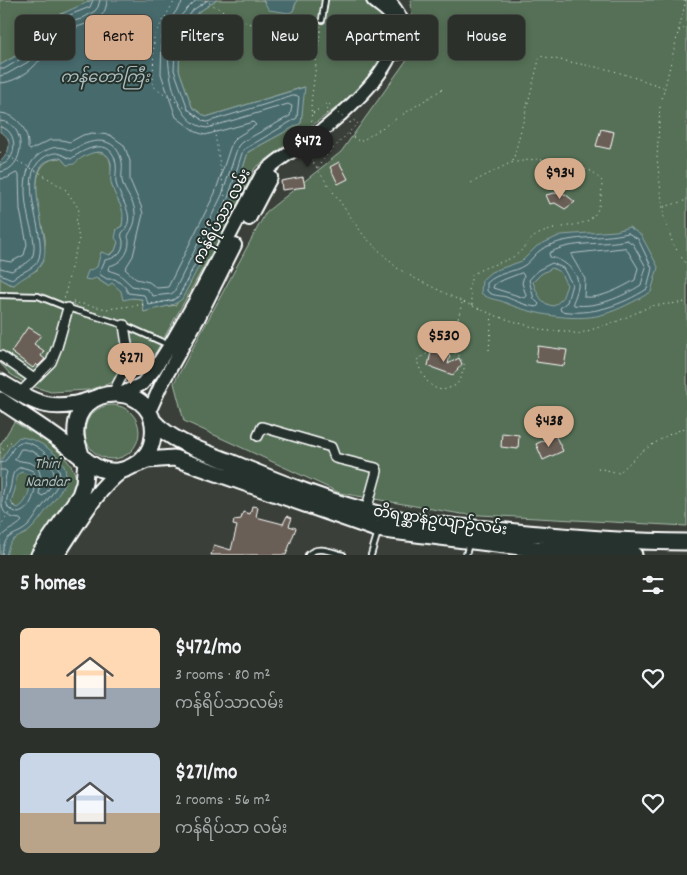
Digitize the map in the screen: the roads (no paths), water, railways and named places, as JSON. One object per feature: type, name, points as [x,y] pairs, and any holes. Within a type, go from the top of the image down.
[{"type":"main road","points":[[304,149],[366,91],[384,68],[394,45],[395,27],[389,14],[373,0]]},
{"type":"main road","points":[[0,382],[39,403],[53,407],[69,406],[118,393],[142,384],[175,348],[199,317],[273,174],[356,110],[385,78],[394,65],[404,36],[404,22],[398,10],[388,0]]},
{"type":"main road","points":[[151,416],[175,348]]},
{"type":"main road","points":[[56,555],[109,480],[145,457],[152,446],[154,433],[151,416],[140,402],[118,393]]},
{"type":"main road","points":[[39,555],[80,495],[84,483],[84,459],[76,435],[77,424],[80,414],[94,399]]},
{"type":"main road","points":[[0,400],[66,444],[84,459],[102,469],[112,471],[128,468]]},
{"type":"main road","name":"တိရစ္ဆာန်ဥယျာဉ်လမ်း","points":[[151,416],[160,428],[193,447],[256,472],[366,511],[380,522],[644,542],[687,542]]},
{"type":"main road","name":"တိရစ္ဆာန်ဥယျာဉ်လမ်း","points":[[128,468],[147,460],[174,458],[468,548],[536,549],[634,555]]},
{"type":"street","points":[[20,393],[51,362],[57,347],[65,307]]},
{"type":"street","points":[[118,393],[127,366],[128,351],[124,325]]},
{"type":"street","points":[[1,356],[34,379]]},
{"type":"street","points":[[258,436],[262,427],[331,447],[335,458],[376,468],[377,472],[366,511]]},
{"type":"lane","points":[[322,20],[325,0]]},
{"type":"lane","points":[[0,295],[38,296],[65,307],[124,325],[175,348]]},
{"type":"lane","points":[[371,555],[380,522]]},
{"type":"lane","points":[[308,555],[312,550],[320,549],[342,555]]},
{"type":"water","name":"ကန်တော်ကြီး","points":[[92,0],[217,0],[196,15],[162,15],[162,60],[179,60],[179,70],[192,107],[206,117],[305,87],[301,123],[248,152],[233,200],[182,299],[169,306],[144,312],[142,299],[132,298],[123,300],[121,291],[112,283],[108,286],[96,278],[91,280],[85,279],[88,271],[97,267],[101,252],[110,255],[115,251],[118,242],[115,238],[117,229],[122,226],[123,219],[122,209],[111,183],[111,163],[104,153],[99,152],[88,154],[74,164],[67,165],[61,158],[47,161],[39,171],[37,184],[44,235],[45,250],[43,261],[38,269],[14,285],[0,278],[0,162],[8,150],[9,142],[0,132],[0,65],[15,56],[15,60],[75,60],[75,15],[61,15]]},
{"type":"water","points":[[263,0],[297,0],[293,11],[289,13],[269,10]]},
{"type":"water","points":[[629,227],[641,235],[658,267],[651,292],[621,308],[590,317],[553,316],[516,307],[484,296],[481,293],[482,280],[491,272],[522,261],[537,246],[561,235],[616,231]],"holes":[[[552,268],[560,272],[567,285],[562,299],[554,306],[540,298],[533,282],[541,274]]]},
{"type":"water","name":"Thiri Nandar","points":[[19,437],[30,439],[43,445],[52,451],[62,462],[66,476],[58,496],[36,524],[27,533],[12,541],[6,555],[0,555],[0,462],[10,446]],"holes":[[[22,472],[29,475],[30,484],[25,502],[18,508],[13,506],[11,501],[18,474]]]}]
